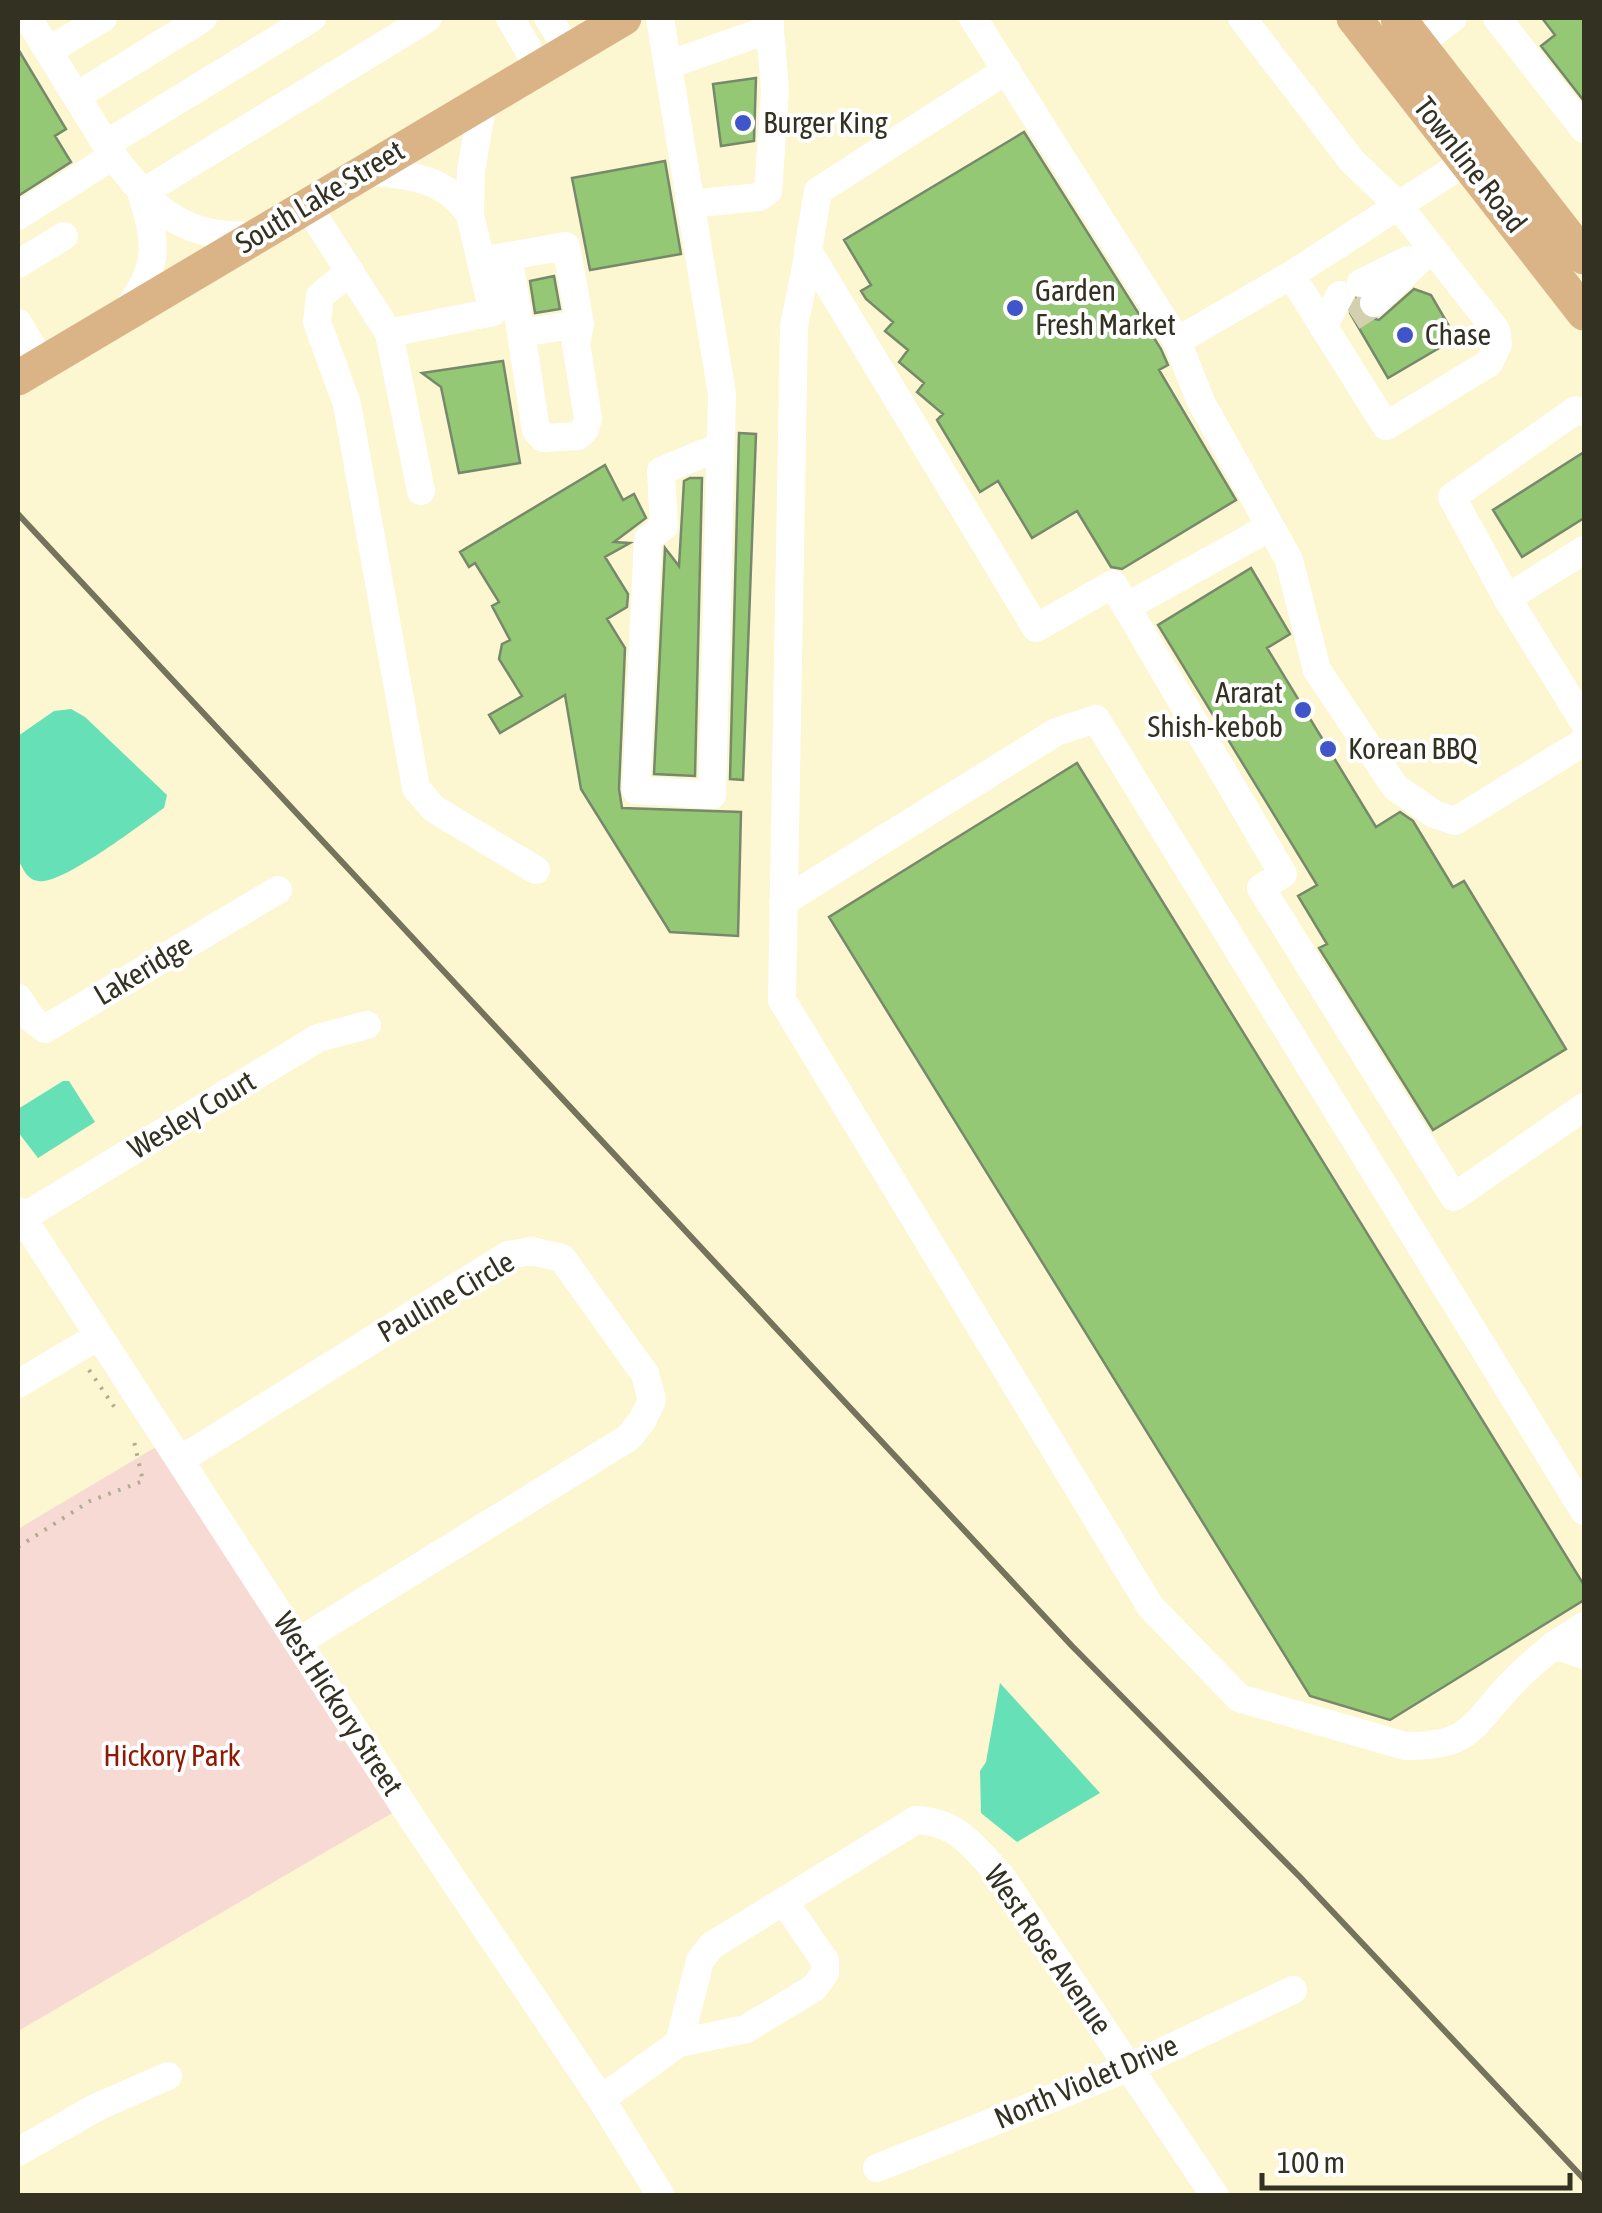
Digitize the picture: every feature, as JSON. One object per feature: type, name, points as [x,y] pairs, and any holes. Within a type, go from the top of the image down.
[{"type":"main road","name":"South Lake Street","points":[[30,371],[624,18]]},
{"type":"main road","name":"Townline Road","points":[[1354,18],[1584,257]]},
{"type":"main road","name":"Townline Road","points":[[1409,30],[1584,313]]},
{"type":"street","points":[[28,18],[142,194],[169,218],[188,228],[232,236],[257,235]]},
{"type":"street","points":[[48,51],[103,18]]},
{"type":"street","points":[[77,96],[203,18]]},
{"type":"street","points":[[18,216],[110,150],[312,18]]},
{"type":"street","points":[[142,194],[428,18]]},
{"type":"street","points":[[510,18],[554,60]]},
{"type":"street","points":[[548,18],[554,60]]},
{"type":"street","points":[[660,18],[722,394],[712,795],[636,790],[648,539],[664,526],[661,471],[719,447]]},
{"type":"street","points":[[973,18],[1177,340],[1201,402],[1290,560],[1317,670],[1395,787],[1434,814],[1454,821],[1584,742]]},
{"type":"street","points":[[1242,18],[1352,161],[1398,205],[1432,248],[1496,330],[1498,344],[1488,362],[1386,426],[1291,275]]},
{"type":"street","points":[[1409,30],[1453,18]]},
{"type":"street","points":[[1498,18],[1584,129]]},
{"type":"street","points":[[668,66],[770,23],[774,90],[770,178],[689,196]]},
{"type":"street","points":[[1007,70],[818,191],[794,326],[782,1000],[1150,1606],[1239,1698],[1405,1746],[1432,1746],[1472,1730],[1512,1682],[1554,1644],[1584,1626]]},
{"type":"street","points":[[470,215],[472,170],[483,101]]},
{"type":"street","points":[[1177,340],[1291,275],[1481,152]]},
{"type":"street","points":[[364,171],[409,175],[438,184],[459,198],[494,258],[521,333],[536,430],[543,438],[578,436],[588,418],[576,344],[580,324],[566,246],[494,258]]},
{"type":"street","points":[[124,314],[145,281],[155,238],[142,194]]},
{"type":"street","points":[[308,205],[389,333],[421,491]]},
{"type":"street","points":[[18,264],[64,236]]},
{"type":"street","points":[[1324,327],[1357,299],[1432,248]]},
{"type":"street","points":[[809,252],[1036,628],[1112,584],[1283,874],[1262,888],[1454,1197],[1584,1108]]},
{"type":"street","points":[[389,333],[493,312],[494,258]]},
{"type":"street","points":[[350,271],[320,296],[317,322],[347,404],[416,788],[434,809],[536,870]]},
{"type":"street","points":[[18,323],[30,371]]},
{"type":"street","points":[[521,333],[580,324]]},
{"type":"street","points":[[1584,412],[1576,410],[1452,497],[1584,722]]},
{"type":"street","points":[[1126,607],[1270,527]]},
{"type":"street","points":[[1508,598],[1584,550]]},
{"type":"street","points":[[784,902],[1056,732],[1096,719],[1584,1511]]},
{"type":"street","name":"Lakeridge","points":[[18,998],[31,1018],[45,1029],[278,890]]},
{"type":"street","name":"Wesley Court","points":[[20,1215],[318,1038],[367,1025]]},
{"type":"street","name":"West Hickory Street","points":[[20,1215],[86,1344],[180,1460],[661,2196]]},
{"type":"street","name":"Pauline Circle","points":[[180,1460],[508,1255],[531,1251],[562,1258],[645,1374],[652,1400],[628,1438],[298,1642]]},
{"type":"street","points":[[18,1384],[86,1344]]},
{"type":"street","points":[[1554,1644],[1584,1655]]},
{"type":"street","name":"West Rose Avenue","points":[[680,2042],[703,1954],[916,1820],[939,1821],[960,1834],[1001,1876],[1215,2196]]},
{"type":"street","points":[[601,2099],[680,2042],[746,2029],[814,1988],[824,1972],[825,1960],[784,1901]]},
{"type":"street","name":"North Violet Drive","points":[[877,2168],[1130,2067],[1293,1990]]},
{"type":"street","points":[[18,2152],[97,2106],[168,2076]]},
{"type":"path","points":[[86,1344],[121,1416]]},
{"type":"path","points":[[18,1547],[90,1501],[143,1481],[132,1432]]},
{"type":"green space","name":"Hickory Park","points":[[156,1447],[394,1812],[18,2031],[18,1529]]},
{"type":"shaded area","points":[[71,709],[85,717],[167,795],[164,808],[102,852],[65,874],[39,881],[31,879],[18,859],[18,736],[54,711]]},
{"type":"shaded area","points":[[69,1081],[95,1122],[38,1158],[18,1132],[18,1109]]},
{"type":"shaded area","points":[[1000,1683],[1100,1793],[1017,1842],[981,1813],[980,1771],[986,1762]]},
{"type":"building","points":[[1542,18],[1584,18],[1584,101],[1541,46],[1555,35]]},
{"type":"building","points":[[18,49],[66,129],[55,136],[71,162],[18,196]]},
{"type":"building","name":"Burger King","points":[[756,78],[754,141],[721,146],[713,84]]},
{"type":"building","points":[[1024,132],[1161,349],[1168,365],[1159,370],[1236,500],[1122,569],[1111,567],[1077,511],[1032,538],[998,481],[980,492],[937,420],[943,414],[917,392],[924,383],[899,362],[908,350],[885,331],[893,322],[861,291],[871,285],[844,240]]},
{"type":"building","points":[[665,161],[681,254],[590,270],[572,178]]},
{"type":"building","points":[[554,276],[560,309],[535,313],[530,281]]},
{"type":"building","name":"Chase","points":[[1414,289],[1431,295],[1449,326],[1446,344],[1388,378],[1350,313],[1356,299],[1362,316],[1379,320]]},
{"type":"building","points":[[503,361],[520,463],[459,473],[441,387],[422,373]]},
{"type":"building","points":[[739,433],[756,434],[743,780],[730,779]]},
{"type":"building","points":[[1584,452],[1584,518],[1522,557],[1493,510]]},
{"type":"building","points":[[605,465],[623,500],[634,494],[646,518],[614,542],[630,543],[605,557],[628,594],[627,607],[607,619],[625,648],[619,789],[622,808],[741,812],[738,936],[670,932],[581,789],[565,695],[500,733],[489,715],[522,696],[499,659],[502,644],[510,640],[492,606],[499,602],[475,563],[469,567],[460,552]]},
{"type":"building","points":[[702,478],[695,776],[654,774],[665,548],[679,566],[684,481]]},
{"type":"building","points":[[1251,568],[1290,634],[1267,648],[1376,827],[1400,812],[1413,821],[1453,887],[1464,881],[1566,1049],[1433,1130],[1319,948],[1327,944],[1298,896],[1317,885],[1158,625]]},
{"type":"building","points":[[1077,763],[1584,1585],[1584,1600],[1390,1720],[1310,1696],[829,917]]},
{"type":"tunnel","points":[[1352,317],[1374,303]]},
{"type":"railway","points":[[18,514],[1072,1646],[1300,1877],[1584,2179]]},
{"type":"place","name":"Burger King","points":[[743,123]]},
{"type":"place","name":"Garden Fresh Market","points":[[1015,308]]},
{"type":"place","name":"Chase","points":[[1405,335]]},
{"type":"place","name":"Ararat Shish-kebob","points":[[1303,710]]},
{"type":"place","name":"Korean BBQ","points":[[1328,749]]}]
